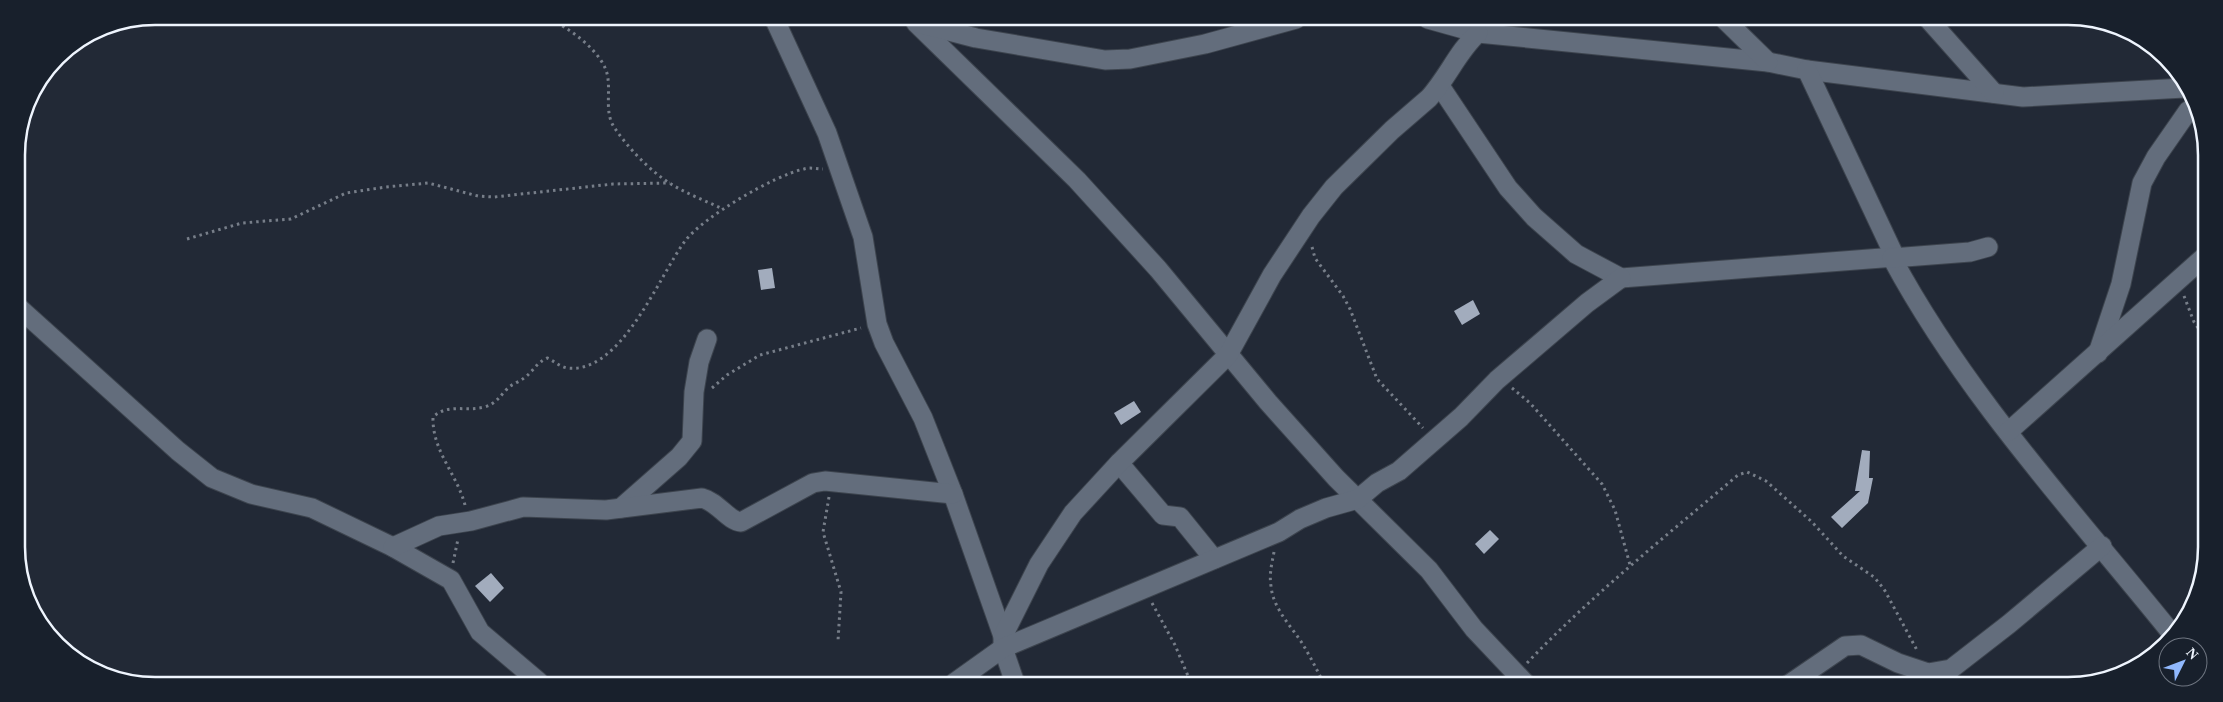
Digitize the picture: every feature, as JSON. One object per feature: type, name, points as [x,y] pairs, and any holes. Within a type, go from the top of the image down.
[{"type":"street","points":[[777,25],[827,133],[863,237],[876,324],[922,418],[953,494],[1013,677]]},
{"type":"street","points":[[916,25],[1077,180],[1158,269],[1228,355],[1336,478],[1429,570],[1474,629],[1519,677]]},
{"type":"street","points":[[929,25],[976,38],[1076,57],[1105,60],[1130,59],[1204,44],[1274,25]]},
{"type":"street","points":[[1451,25],[1478,32],[1768,62],[1807,70],[2023,97],[2180,88]]},
{"type":"street","points":[[1730,25],[1768,62]]},
{"type":"street","points":[[1934,25],[1994,93]]},
{"type":"street","points":[[1003,642],[1039,564],[1073,514],[1119,463],[1228,355],[1272,275],[1317,208],[1357,162],[1440,86],[1466,44],[1478,32]]},
{"type":"street","points":[[1807,70],[1893,257],[1924,316],[2008,432],[2168,629]]},
{"type":"street","points":[[1440,86],[1508,188],[1534,217],[1576,254],[1622,278]]},
{"type":"street","points":[[2098,353],[2121,284],[2142,183],[2156,157],[2190,110]]},
{"type":"street","points":[[961,677],[1003,642],[1142,590],[1279,532],[1300,519],[1326,508],[1358,499],[1377,483],[1399,471],[1433,443],[1498,380],[1587,303],[1622,278],[1970,252],[1988,247]]},
{"type":"street","points":[[2008,432],[2198,264]]},
{"type":"street","points":[[25,313],[178,451],[212,478],[251,494],[312,508],[393,547],[451,580],[480,632],[533,677]]},
{"type":"street","points":[[621,508],[679,457],[692,441],[695,385],[699,362],[707,338]]},
{"type":"street","points":[[1119,463],[1163,515],[1180,517],[1214,559]]},
{"type":"street","points":[[393,547],[439,526],[471,521],[523,507],[593,510],[702,498],[711,500],[733,520],[742,522],[813,483],[837,482],[953,494]]},
{"type":"street","points":[[1800,677],[1845,646],[1854,644],[1867,647],[1898,663],[1928,673],[1945,671],[1964,660],[2102,546]]},
{"type":"path","points":[[562,25],[578,36],[596,53],[608,76],[608,108],[613,126],[640,158],[670,183],[723,209]]},
{"type":"path","points":[[451,580],[456,546],[461,529],[471,521],[458,484],[440,454],[433,417],[447,408],[484,407],[497,401],[508,388],[526,377],[539,362],[546,358],[568,368],[590,364],[605,355],[635,323],[686,239],[723,209],[781,176],[806,168],[840,171]]},
{"type":"path","points":[[187,239],[230,225],[291,219],[346,193],[411,183],[428,183],[478,196],[494,197],[622,183],[670,183]]},
{"type":"path","points":[[1311,243],[1314,258],[1343,296],[1350,309],[1377,379],[1416,420],[1433,443]]},
{"type":"path","points":[[2178,282],[2198,328]]},
{"type":"path","points":[[709,391],[727,375],[760,355],[876,324]]},
{"type":"path","points":[[1498,380],[1512,388],[1530,403],[1602,484],[1616,510],[1630,566]]},
{"type":"path","points":[[1522,677],[1543,646],[1630,566],[1676,525],[1738,475],[1746,472],[1754,473],[1766,480],[1798,509],[1843,556],[1874,577],[1884,589],[1928,673]]},
{"type":"path","points":[[837,482],[829,497],[823,532],[840,592],[838,641]]},
{"type":"path","points":[[1279,532],[1270,571],[1270,588],[1280,612],[1302,643],[1320,677]]},
{"type":"path","points":[[1142,590],[1149,598],[1175,645],[1188,677]]},
{"type":"building","points":[[772,268],[775,288],[761,290],[758,270]]},
{"type":"building","points":[[1473,300],[1480,314],[1462,325],[1454,311]]},
{"type":"building","points":[[1134,401],[1141,412],[1121,425],[1114,413]]},
{"type":"building","points":[[1862,450],[1870,451],[1869,478],[1873,478],[1868,503],[1842,528],[1831,517],[1860,491],[1855,491]]},
{"type":"building","points":[[1490,530],[1499,539],[1484,554],[1475,544]]},
{"type":"building","points":[[491,573],[504,588],[490,602],[475,586]]}]
